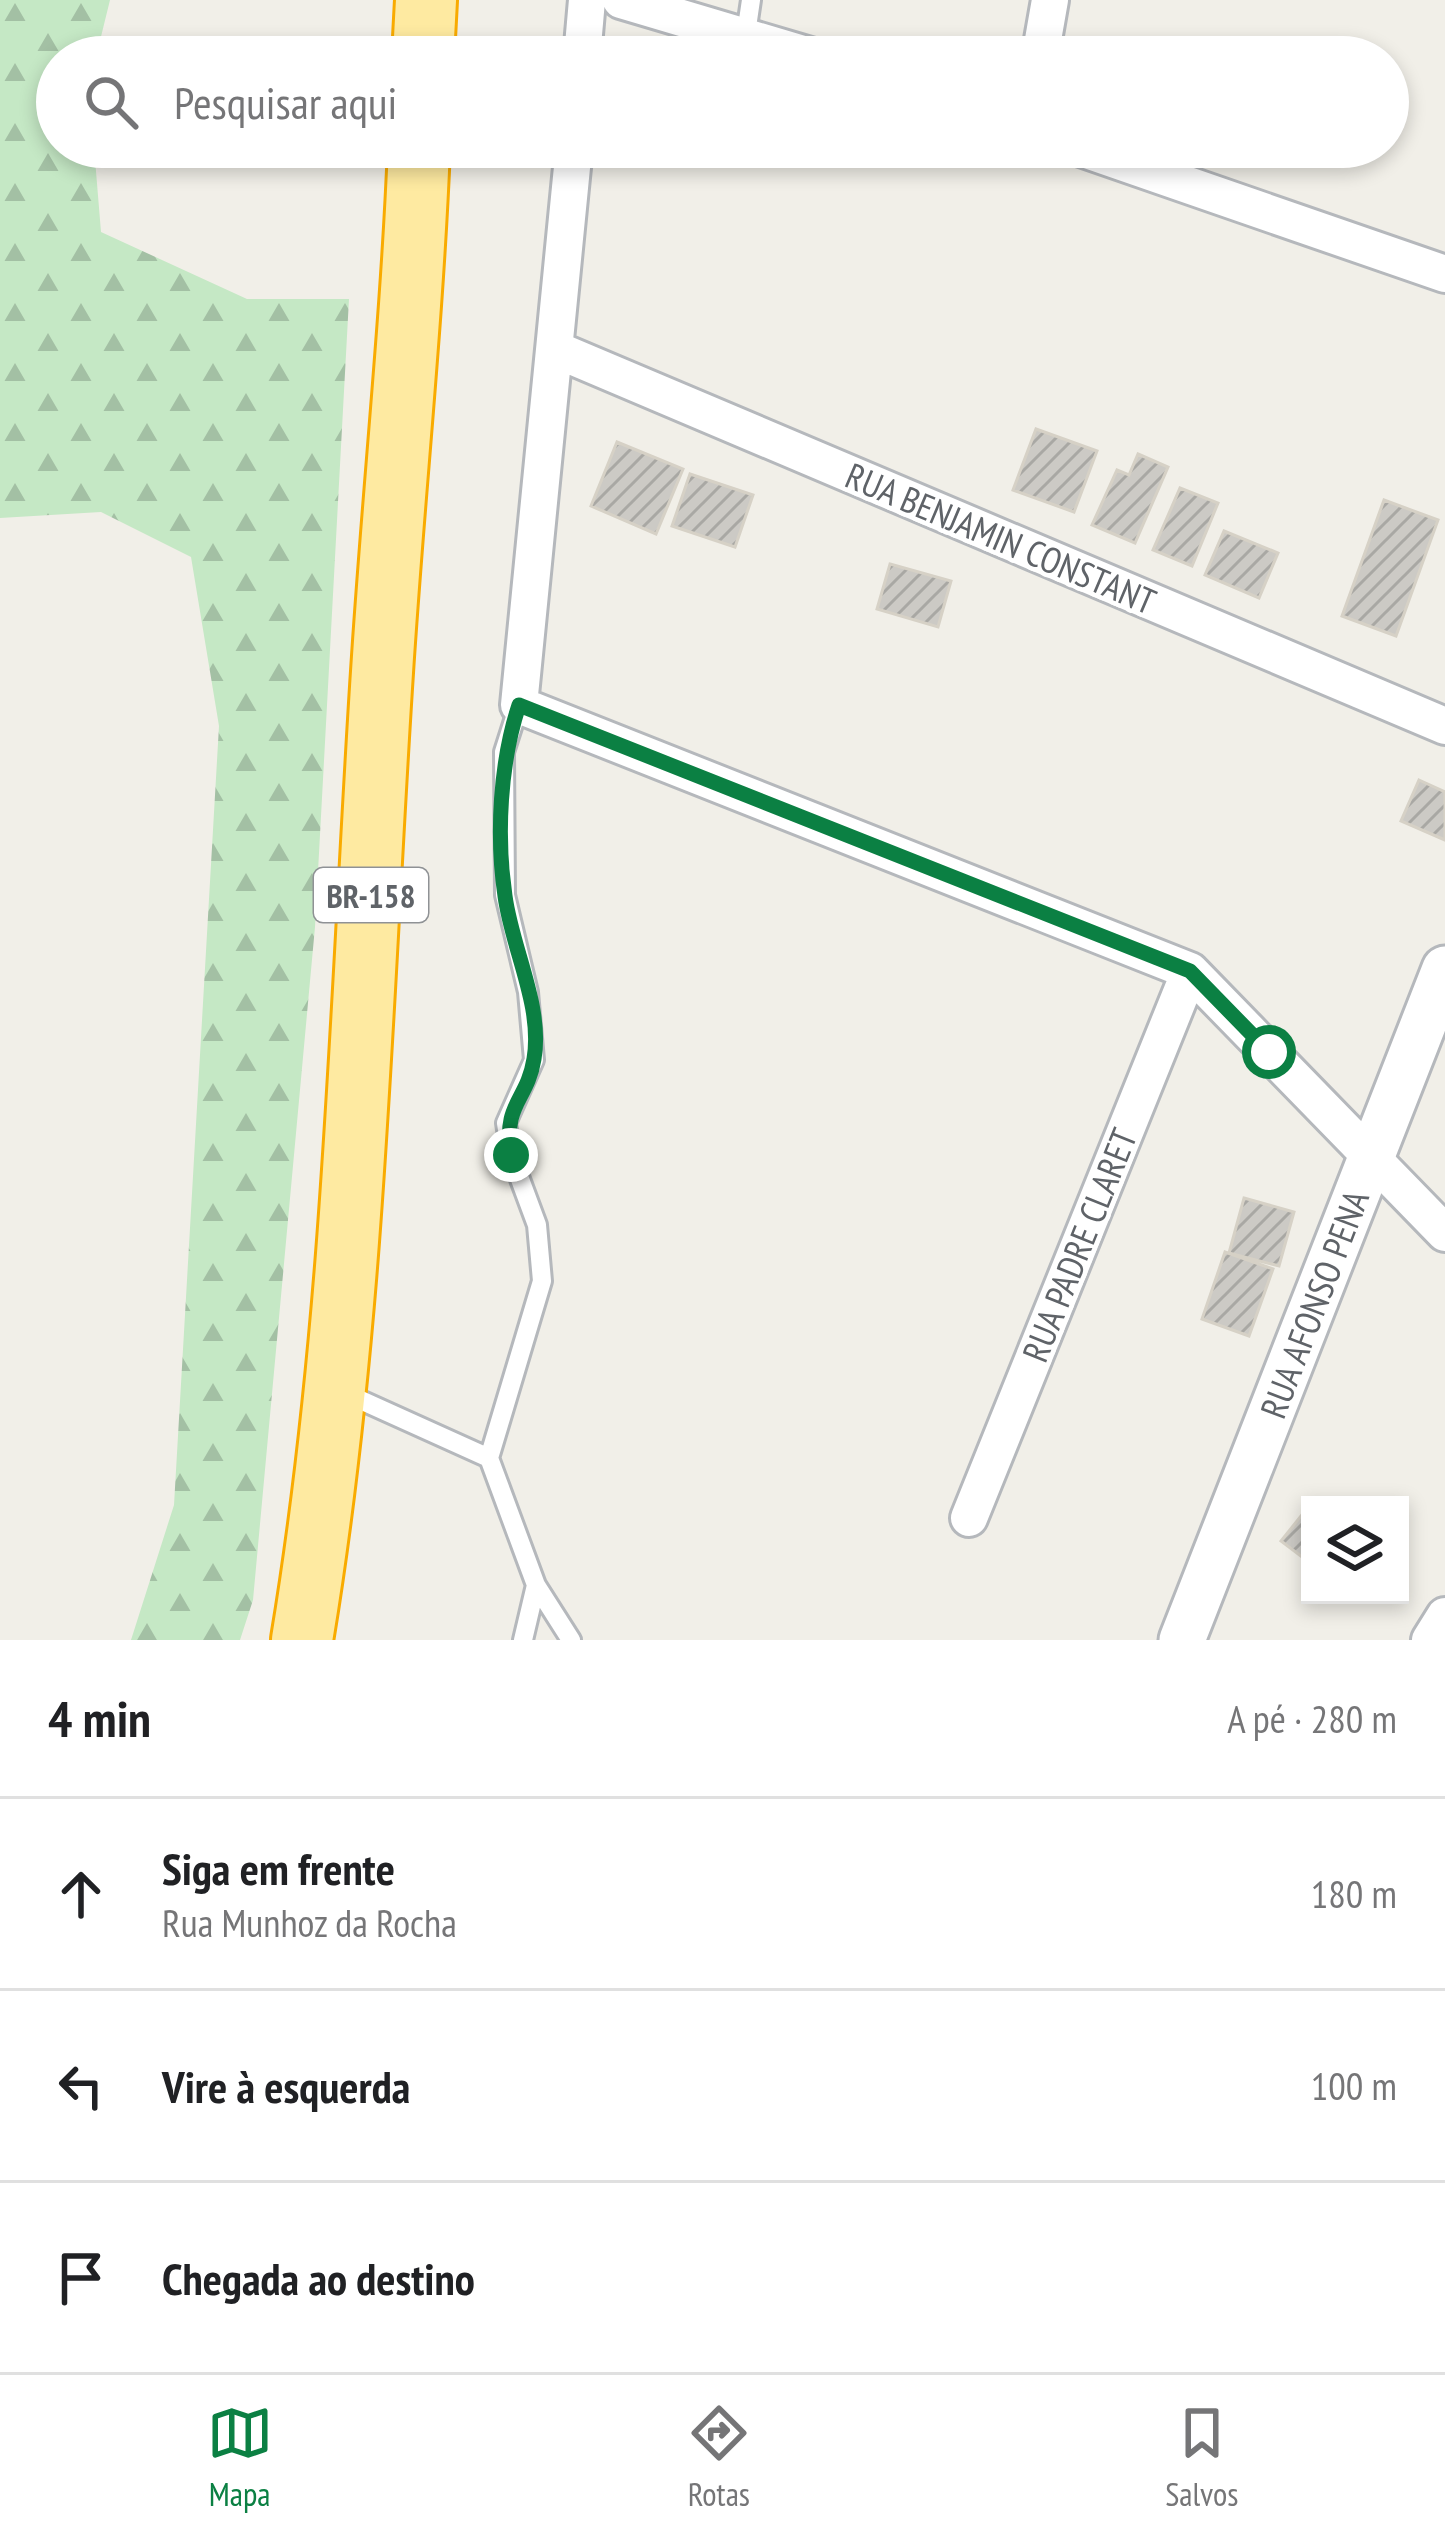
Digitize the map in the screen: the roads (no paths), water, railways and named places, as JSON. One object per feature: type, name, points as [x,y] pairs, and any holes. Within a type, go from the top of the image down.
[{"type":"highway","points":[[424,36],[426,0]]},
{"type":"highway","name":"BR-158","points":[[302,1640],[327,1490],[364,1042],[382,672],[418,168]]},
{"type":"street","points":[[584,36],[587,0]]},
{"type":"street","points":[[621,0],[749,17],[779,36]]},
{"type":"street","points":[[1044,36],[1050,0]]},
{"type":"street","points":[[572,168],[519,705],[1190,971],[1445,1233]]},
{"type":"street","points":[[1139,168],[1445,274]]},
{"type":"street","name":"RUA BENJAMIN CONSTANT","points":[[557,350],[1445,726]]},
{"type":"street","name":"RUA AFONSO PENA","points":[[1182,1640],[1445,969]]},
{"type":"street","name":"RUA PADRE CLARET","points":[[969,1518],[1190,971]]},
{"type":"street","points":[[1430,1640],[1445,1616]]},
{"type":"lane","points":[[519,705],[504,752],[505,896],[528,992],[534,1060],[506,1123],[511,1155],[538,1225],[542,1281],[489,1459],[536,1585],[571,1640]]},
{"type":"lane","points":[[336,1389],[489,1459]]},
{"type":"lane","points":[[523,1640],[536,1585]]}]
